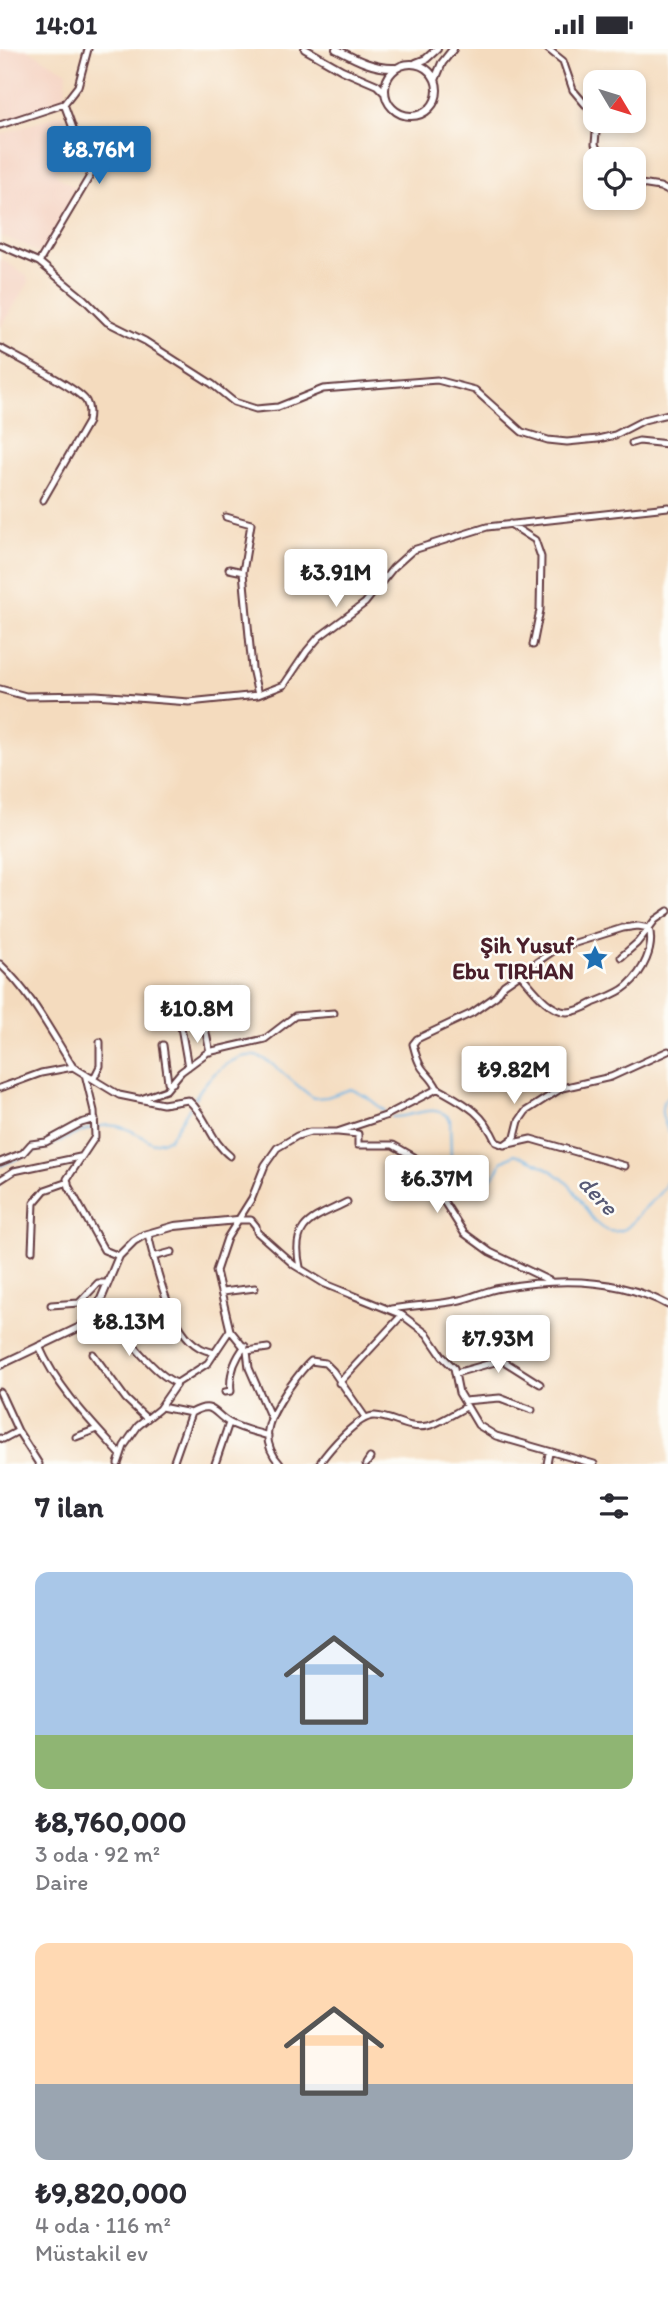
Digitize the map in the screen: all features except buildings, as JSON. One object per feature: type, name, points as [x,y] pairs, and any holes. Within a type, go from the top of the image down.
[{"type":"street","points":[[0,125],[64,104],[78,86],[89,49]]},
{"type":"street","points":[[305,49],[342,70],[377,85],[385,93],[392,109],[400,114],[417,115],[425,112],[436,97],[435,80],[442,62],[453,49]]},
{"type":"street","points":[[336,49],[372,66],[397,68],[426,59],[437,49]]},
{"type":"street","points":[[548,49],[563,61],[573,90],[583,103]]},
{"type":"street","points":[[414,64],[430,72],[435,80]]},
{"type":"street","points":[[385,93],[387,79],[397,68]]},
{"type":"street","points":[[39,262],[90,176],[93,166],[72,129],[64,104]]},
{"type":"street","points":[[646,185],[668,191]]},
{"type":"street","points":[[0,245],[39,262],[107,322],[145,341],[212,384],[233,402],[256,409],[278,407],[323,389],[437,380],[475,390],[522,432],[548,440],[567,442],[598,439],[615,435],[644,420],[668,414]]},
{"type":"street","points":[[0,348],[85,398],[89,409],[88,422],[43,500]]},
{"type":"street","points":[[632,443],[639,440],[668,444]]},
{"type":"street","points":[[0,689],[26,696],[96,695],[189,702],[258,695],[284,685],[319,637],[365,603],[393,568],[413,550],[487,527],[509,523],[668,507]]},
{"type":"street","points":[[226,517],[251,524],[243,572],[252,667],[258,695]]},
{"type":"street","points":[[509,523],[535,540],[539,548],[542,584],[539,620],[533,645]]},
{"type":"street","points":[[229,569],[243,572]]},
{"type":"street","points":[[621,957],[637,943],[655,920],[668,911]]},
{"type":"street","points":[[625,1166],[531,1139],[504,1145],[496,1142],[489,1126],[478,1112],[437,1088],[418,1062],[413,1044],[417,1039],[472,1013],[496,996],[504,985],[555,949],[623,928],[649,928]]},
{"type":"street","points":[[521,975],[552,1007],[567,1012],[586,1007],[627,986],[642,967],[651,949],[649,928]]},
{"type":"street","points":[[0,964],[15,978],[35,1005],[73,1067],[119,1095],[163,1104],[188,1100],[197,1107],[216,1143],[230,1156]]},
{"type":"street","points":[[199,999],[210,1052]]},
{"type":"street","points":[[141,1099],[161,1093],[181,1072],[210,1052],[265,1039],[295,1016],[334,1013]]},
{"type":"street","points":[[181,1027],[188,1067]]},
{"type":"street","points":[[94,1078],[100,1066],[100,1042]]},
{"type":"street","points":[[163,1045],[168,1082],[173,1083]]},
{"type":"street","points":[[504,1145],[515,1136],[526,1111],[562,1088],[611,1077],[668,1051]]},
{"type":"street","points":[[0,1088],[41,1073],[73,1067]]},
{"type":"street","points":[[85,1074],[95,1121],[94,1137],[70,1172],[68,1182],[104,1250],[119,1256]]},
{"type":"street","points":[[337,1132],[385,1116],[437,1088]]},
{"type":"street","points":[[0,1162],[23,1153],[31,1144],[46,1142],[81,1123],[95,1121]]},
{"type":"street","points":[[270,1416],[248,1368],[246,1348],[230,1330],[216,1271],[221,1251],[252,1198],[265,1165],[277,1148],[297,1136],[310,1132],[358,1134],[358,1145],[393,1145],[414,1157],[429,1171],[464,1233],[490,1252],[550,1281]]},
{"type":"street","points":[[0,1180],[14,1171],[80,1157]]},
{"type":"street","points":[[32,1251],[34,1203],[45,1190],[68,1182]]},
{"type":"street","points":[[300,1267],[296,1249],[301,1229],[308,1222],[347,1202]]},
{"type":"street","points":[[0,1364],[80,1327],[99,1304],[119,1256],[134,1241],[175,1226],[251,1220],[257,1232],[278,1252],[325,1284],[402,1315],[427,1333],[456,1373],[457,1386],[478,1425],[496,1436],[593,1464]]},
{"type":"street","points":[[148,1234],[172,1312],[183,1333],[197,1346],[214,1353]]},
{"type":"street","points":[[153,1257],[172,1252]]},
{"type":"street","points":[[388,1309],[458,1301],[498,1288],[575,1280],[650,1296],[668,1305]]},
{"type":"street","points":[[51,1305],[79,1303],[98,1283],[107,1283]]},
{"type":"street","points":[[222,1292],[255,1288]]},
{"type":"street","points":[[99,1304],[154,1367],[170,1381],[177,1383]]},
{"type":"street","points":[[339,1383],[402,1315]]},
{"type":"street","points":[[118,1464],[120,1454],[130,1436],[161,1407],[177,1383],[204,1367],[230,1330]]},
{"type":"street","points":[[39,1346],[46,1361],[97,1429],[120,1454]]},
{"type":"street","points":[[225,1392],[231,1391],[230,1376],[235,1361],[246,1348],[268,1348]]},
{"type":"street","points":[[93,1354],[127,1399],[147,1419]]},
{"type":"street","points":[[456,1373],[502,1360],[540,1384]]},
{"type":"street","points":[[280,1464],[269,1449],[270,1416],[295,1378],[311,1361],[325,1363],[365,1417]]},
{"type":"street","points":[[0,1392],[18,1431],[39,1464]]},
{"type":"street","points":[[319,1464],[342,1437],[365,1417],[374,1415],[400,1424],[427,1427],[465,1404],[500,1398],[532,1410]]},
{"type":"street","points":[[161,1407],[191,1413],[205,1408],[214,1409],[229,1423],[268,1436]]},
{"type":"street","points":[[173,1464],[191,1413]]},
{"type":"street","points":[[215,1464],[229,1423]]},
{"type":"street","points":[[76,1437],[97,1429]]},
{"type":"street","points":[[0,1438],[18,1431]]},
{"type":"street","points":[[547,1464],[549,1453]]},
{"type":"shaded area","points":[[0,49],[27,49],[67,72],[65,99],[44,109],[0,123]]},
{"type":"shaded area","points":[[61,114],[69,121],[77,143],[55,174],[81,193],[44,252],[38,253],[0,236],[0,135]]},
{"type":"shaded area","points":[[0,258],[26,275],[29,282],[0,328]]},
{"type":"waterway","points":[[195,1098],[207,1081],[225,1065],[235,1059],[256,1056],[272,1064],[314,1098],[327,1097],[351,1089],[385,1111]]},
{"type":"waterway","name":"dere","points":[[668,1096],[662,1109],[668,1131]]},
{"type":"waterway","points":[[97,1127],[112,1125],[153,1143],[169,1139],[190,1107]]},
{"type":"waterway","name":"dere","points":[[392,1117],[437,1111],[450,1119],[451,1159],[460,1180],[474,1183],[486,1181],[495,1174],[502,1161],[515,1154],[545,1167],[571,1187],[592,1219],[606,1230],[615,1232],[627,1228],[659,1194],[668,1180]]},
{"type":"waterway","points":[[0,1166],[91,1128]]},
{"type":"place","name":"Şih Yusuf Ebu TIRHAN","points":[[595,958]]}]
